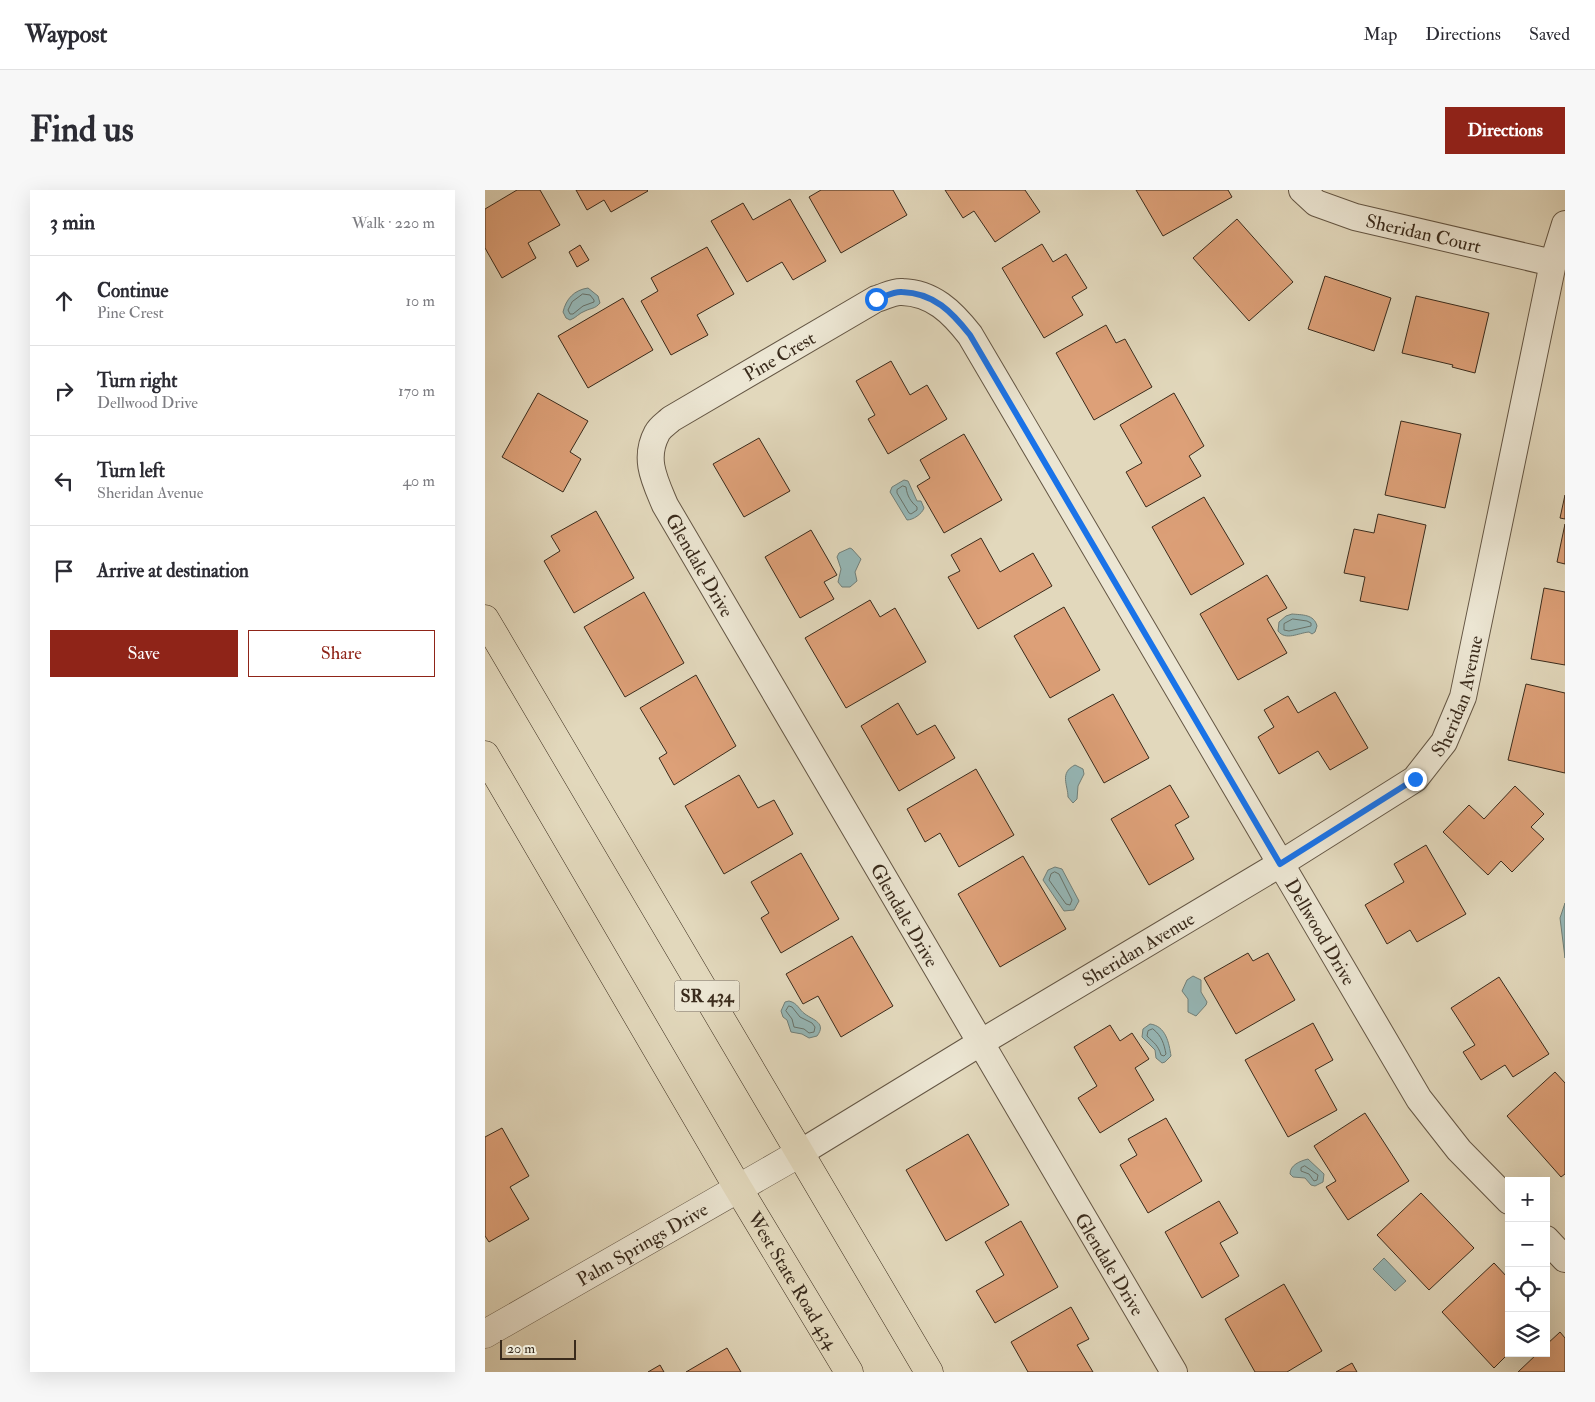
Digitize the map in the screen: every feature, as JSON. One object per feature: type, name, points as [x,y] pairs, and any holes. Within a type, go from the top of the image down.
[{"type":"main road","name":"SR 434","points":[[485,619],[929,1372]]},
{"type":"main road","name":"West State Road 434","points":[[485,755],[849,1372]]},
{"type":"street","name":"Sheridan Court","points":[[1302,190],[1316,203],[1355,217],[1553,263]]},
{"type":"street","name":"Sheridan Avenue","points":[[800,1153],[1280,864],[1415,779],[1444,742],[1463,697],[1553,263],[1565,224]]},
{"type":"street","name":"Pine Crest","points":[[651,452],[657,431],[671,419],[876,299],[901,291],[928,297]]},
{"type":"street","name":"Dellwood Drive","points":[[928,297],[953,314],[970,335],[1419,1100],[1459,1150],[1505,1197]]},
{"type":"street","name":"Glendale Drive","points":[[651,452],[651,472],[665,506],[1174,1372]]},
{"type":"street","name":"Palm Springs Drive","points":[[485,1334],[800,1153]]},
{"type":"street","points":[[1550,1243],[1565,1259]]},
{"type":"water","points":[[588,288],[598,296],[600,303],[570,320],[566,318],[563,312],[566,303],[575,293]]},
{"type":"water","points":[[904,480],[908,481],[917,501],[921,501],[924,508],[917,516],[907,520],[890,492],[892,487]]},
{"type":"water","points":[[850,548],[861,559],[855,572],[857,581],[850,587],[842,587],[838,582],[841,569],[837,557],[839,553]]},
{"type":"water","points":[[1292,614],[1307,616],[1313,619],[1317,626],[1315,632],[1292,636],[1281,634],[1278,631],[1279,622]]},
{"type":"water","points":[[1075,765],[1083,769],[1084,774],[1078,786],[1077,799],[1073,803],[1068,797],[1065,780],[1067,772]]},
{"type":"water","points":[[1055,867],[1062,869],[1079,901],[1074,910],[1064,911],[1043,880],[1048,870]]},
{"type":"water","points":[[1565,903],[1565,958],[1560,918]]},
{"type":"water","points":[[1193,976],[1201,980],[1201,992],[1207,1002],[1196,1016],[1188,1012],[1188,999],[1182,991],[1187,980]]},
{"type":"water","points":[[789,1001],[818,1022],[820,1032],[817,1036],[809,1038],[802,1034],[791,1032],[787,1020],[783,1017],[781,1011],[785,1002]]},
{"type":"water","points":[[1150,1024],[1160,1028],[1168,1041],[1171,1056],[1165,1062],[1162,1063],[1156,1058],[1155,1050],[1142,1037],[1143,1029]]},
{"type":"water","points":[[1308,1159],[1324,1174],[1323,1182],[1315,1186],[1311,1185],[1305,1178],[1293,1177],[1290,1174],[1294,1166]]},
{"type":"water","points":[[1384,1258],[1406,1281],[1395,1291],[1373,1269]]},
{"type":"building","points":[[517,190],[540,190],[560,225],[528,243],[536,258],[502,278],[485,248],[485,209]]},
{"type":"building","points":[[576,190],[648,191],[611,212],[604,200],[587,210]]},
{"type":"building","points":[[821,190],[893,190],[907,215],[841,253],[809,197]]},
{"type":"building","points":[[945,190],[1025,190],[1040,212],[995,242],[974,211],[963,218]]},
{"type":"building","points":[[1136,190],[1228,190],[1232,197],[1163,236]]},
{"type":"building","points":[[790,199],[826,261],[793,280],[782,262],[747,282],[711,221],[743,203],[753,220]]},
{"type":"building","points":[[1237,219],[1293,282],[1249,321],[1193,258]]},
{"type":"building","points":[[1042,244],[1053,262],[1066,254],[1087,288],[1072,297],[1083,315],[1044,338],[1002,268]]},
{"type":"building","points":[[580,245],[589,260],[577,267],[569,252]]},
{"type":"building","points":[[707,247],[734,294],[697,315],[708,335],[671,355],[641,301],[658,291],[651,278]]},
{"type":"building","points":[[1325,276],[1391,298],[1374,351],[1308,329]]},
{"type":"building","points":[[1416,296],[1489,313],[1475,373],[1452,367],[1453,365],[1402,353]]},
{"type":"building","points":[[623,298],[653,350],[588,388],[558,336]]},
{"type":"building","points":[[1106,325],[1116,343],[1125,339],[1152,387],[1094,420],[1056,353]]},
{"type":"building","points":[[891,361],[910,395],[927,385],[947,419],[888,454],[868,419],[875,415],[856,381]]},
{"type":"building","points":[[538,393],[588,421],[570,452],[581,459],[563,492],[502,457]]},
{"type":"building","points":[[1174,393],[1204,446],[1189,456],[1201,476],[1146,507],[1126,472],[1142,463],[1120,425]]},
{"type":"building","points":[[1401,421],[1461,434],[1445,508],[1385,495]]},
{"type":"building","points":[[964,434],[1002,500],[944,533],[917,486],[930,478],[920,460]]},
{"type":"building","points":[[759,438],[790,491],[744,517],[713,464]]},
{"type":"building","points":[[1565,495],[1565,519],[1560,518]]},
{"type":"building","points":[[1204,497],[1244,564],[1191,595],[1152,527]]},
{"type":"building","points":[[596,511],[634,578],[574,613],[544,561],[560,551],[551,536]]},
{"type":"building","points":[[1378,514],[1426,525],[1408,610],[1360,601],[1365,577],[1344,573],[1354,529],[1374,533]]},
{"type":"building","points":[[1565,524],[1565,564],[1557,562]]},
{"type":"building","points":[[811,530],[837,575],[824,582],[834,599],[800,618],[765,557]]},
{"type":"building","points":[[981,538],[1000,572],[1033,553],[1052,586],[978,629],[948,577],[960,571],[951,555]]},
{"type":"building","points":[[1267,575],[1287,608],[1267,619],[1287,653],[1238,680],[1200,614]]},
{"type":"building","points":[[1544,588],[1565,592],[1565,665],[1531,659]]},
{"type":"building","points":[[644,592],[684,663],[625,697],[584,627]]},
{"type":"building","points":[[870,600],[880,617],[895,608],[926,662],[846,708],[805,638]]},
{"type":"building","points":[[1064,607],[1100,670],[1050,698],[1014,636]]},
{"type":"building","points":[[696,675],[736,746],[674,785],[659,758],[667,753],[640,708]]},
{"type":"building","points":[[1526,684],[1565,693],[1565,773],[1508,760]]},
{"type":"building","points":[[1335,692],[1368,748],[1330,770],[1318,751],[1279,774],[1258,737],[1274,727],[1264,710],[1288,696],[1298,713]]},
{"type":"building","points":[[1113,694],[1149,758],[1104,783],[1068,719]]},
{"type":"building","points":[[898,703],[917,735],[935,725],[955,758],[899,791],[861,726]]},
{"type":"building","points":[[976,769],[1014,835],[959,867],[940,833],[925,842],[907,809]]},
{"type":"building","points":[[739,775],[758,808],[774,800],[793,834],[724,874],[685,806]]},
{"type":"building","points":[[1170,785],[1189,817],[1175,825],[1194,859],[1149,885],[1111,819]]},
{"type":"building","points":[[1515,786],[1544,814],[1531,827],[1544,839],[1512,872],[1501,861],[1488,875],[1443,832],[1469,805],[1484,819]]},
{"type":"building","points":[[1426,845],[1466,914],[1417,942],[1410,930],[1387,944],[1365,905],[1404,882],[1394,864]]},
{"type":"building","points":[[801,853],[839,919],[781,953],[761,918],[769,913],[751,882]]},
{"type":"building","points":[[1023,856],[1066,929],[1000,967],[958,894]]},
{"type":"building","points":[[852,936],[893,1006],[841,1037],[818,996],[803,1004],[786,974]]},
{"type":"building","points":[[1248,953],[1253,961],[1268,953],[1295,1000],[1236,1034],[1204,978]]},
{"type":"building","points":[[1499,977],[1549,1054],[1513,1077],[1505,1065],[1481,1080],[1463,1052],[1475,1045],[1451,1008]]},
{"type":"building","points":[[1313,1023],[1333,1060],[1315,1070],[1337,1110],[1288,1137],[1245,1060]]},
{"type":"building","points":[[1110,1025],[1120,1041],[1132,1033],[1149,1059],[1135,1068],[1154,1100],[1100,1133],[1078,1098],[1097,1086],[1074,1047]]},
{"type":"building","points":[[1555,1072],[1565,1083],[1565,1174],[1561,1177],[1507,1116]]},
{"type":"building","points":[[1365,1113],[1409,1181],[1348,1220],[1326,1187],[1336,1181],[1314,1146]]},
{"type":"building","points":[[1166,1118],[1202,1181],[1148,1213],[1120,1165],[1137,1155],[1128,1139]]},
{"type":"building","points":[[502,1128],[529,1176],[510,1187],[529,1219],[489,1242],[485,1236],[485,1137]]},
{"type":"building","points":[[968,1134],[1009,1205],[946,1241],[906,1170]]},
{"type":"building","points":[[1421,1193],[1474,1248],[1429,1290],[1377,1235]]},
{"type":"building","points":[[1219,1201],[1238,1233],[1220,1243],[1239,1276],[1202,1298],[1165,1232]]},
{"type":"building","points":[[1021,1221],[1058,1287],[995,1323],[976,1291],[1004,1275],[985,1242]]},
{"type":"building","points":[[1494,1263],[1505,1275],[1505,1357],[1494,1368],[1442,1312]]},
{"type":"building","points":[[1284,1284],[1322,1351],[1287,1372],[1255,1372],[1225,1319]]},
{"type":"building","points":[[1071,1307],[1089,1339],[1077,1345],[1093,1372],[1028,1372],[1011,1342]]},
{"type":"building","points":[[1560,1332],[1565,1338],[1565,1372],[1518,1372],[1534,1357],[1550,1357],[1550,1341]]},
{"type":"building","points":[[727,1348],[741,1372],[686,1372]]},
{"type":"building","points":[[1352,1363],[1357,1372],[1336,1372]]},
{"type":"building","points":[[660,1365],[664,1372],[648,1372]]},
{"type":"route","points":[[876,299],[901,291],[928,297],[953,314],[970,335],[1280,864],[1415,779]]}]
